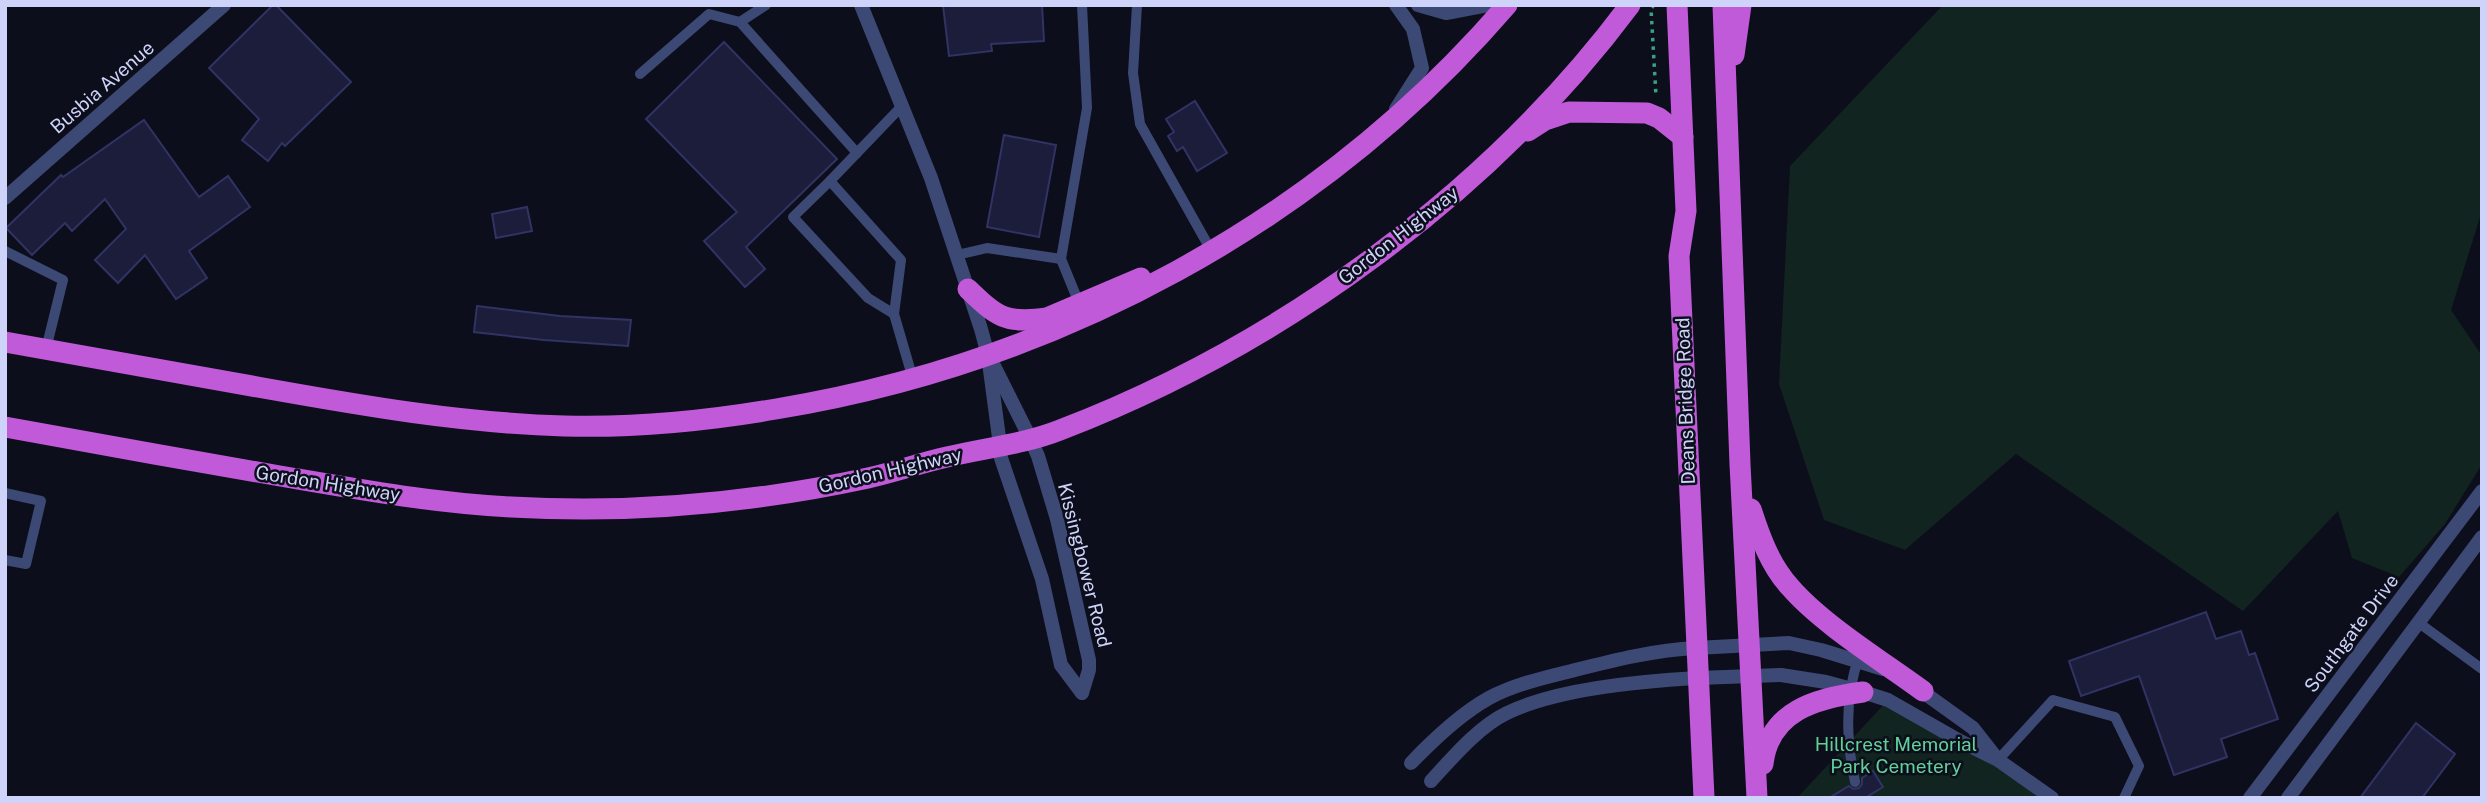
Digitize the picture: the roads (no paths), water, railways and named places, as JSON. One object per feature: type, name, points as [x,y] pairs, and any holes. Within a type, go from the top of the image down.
[{"type":"highway","points":[[5,342],[390,411],[459,420],[566,426],[672,423],[814,403],[913,379],[988,355],[1086,318],[1150,287],[1212,252],[1272,214],[1385,127],[1437,79],[1507,5]]},
{"type":"highway","name":"Gordon Highway","points":[[5,427],[375,492],[480,505],[531,508],[635,508],[763,496],[872,477],[1055,433],[1189,373],[1249,339],[1337,283],[1405,232],[1503,147],[1577,71],[1630,5]]},
{"type":"highway","name":"Deans Bridge Road","points":[[1677,5],[1686,211],[1679,256],[1703,798]]},
{"type":"highway","points":[[1723,5],[1757,798]]},
{"type":"highway","points":[[1726,116],[1741,5]]},
{"type":"highway","points":[[1503,147],[1545,120],[1569,112],[1647,113],[1659,118],[1683,137]]},
{"type":"highway","points":[[968,289],[992,313],[1005,318],[1047,318],[1116,287],[1212,252]]},
{"type":"highway","points":[[1741,472],[1765,549],[1789,586],[1861,654],[1923,691]]},
{"type":"highway","points":[[1757,798],[1764,752],[1776,728],[1801,708],[1832,695],[1854,691]]},
{"type":"street","name":"Busbia Avenue","points":[[5,198],[224,5]]},
{"type":"street","name":"Kissingbower Road","points":[[861,5],[931,177],[968,289],[988,355],[1001,458],[1042,579],[1061,665],[1082,693],[1089,660],[1057,519],[1038,456],[988,355]]},
{"type":"street","points":[[1385,127],[1422,68],[1413,29],[1396,5]]},
{"type":"street","points":[[1418,5],[1446,13],[1488,5]]},
{"type":"street","name":"Southgate Drive","points":[[2250,798],[2482,491]]},
{"type":"street","points":[[2288,798],[2482,537]]},
{"type":"street","points":[[1411,763],[1463,716],[1489,698],[1517,687],[1620,659],[1673,649],[1789,643],[1861,654]]},
{"type":"street","points":[[1431,781],[1483,730],[1506,713],[1567,695],[1659,680],[1781,675],[1888,700],[1998,760],[2052,798]]},
{"type":"street","points":[[1923,691],[1973,728],[1998,760]]},
{"type":"lane","points":[[740,22],[766,5]]},
{"type":"lane","points":[[1079,303],[1061,259],[1087,108],[1082,5]]},
{"type":"lane","points":[[1137,5],[1133,73],[1140,124],[1212,252]]},
{"type":"lane","points":[[640,74],[709,15],[740,22],[857,153]]},
{"type":"lane","points":[[894,314],[868,298],[793,217],[902,106]]},
{"type":"lane","points":[[830,181],[901,260],[894,314],[913,379]]},
{"type":"lane","points":[[957,255],[987,248],[1061,259]]},
{"type":"lane","points":[[5,251],[63,280],[46,350]]},
{"type":"lane","points":[[5,493],[41,501],[26,564],[5,560]]},
{"type":"lane","points":[[2419,623],[2482,669]]},
{"type":"lane","points":[[1855,782],[1848,750],[1861,654]]},
{"type":"lane","points":[[1998,760],[2053,700],[2115,717],[2139,766],[2124,798]]},
{"type":"park label","name":"Hillcrest Memorial Park Cemetery","points":[[1896,755]]}]
